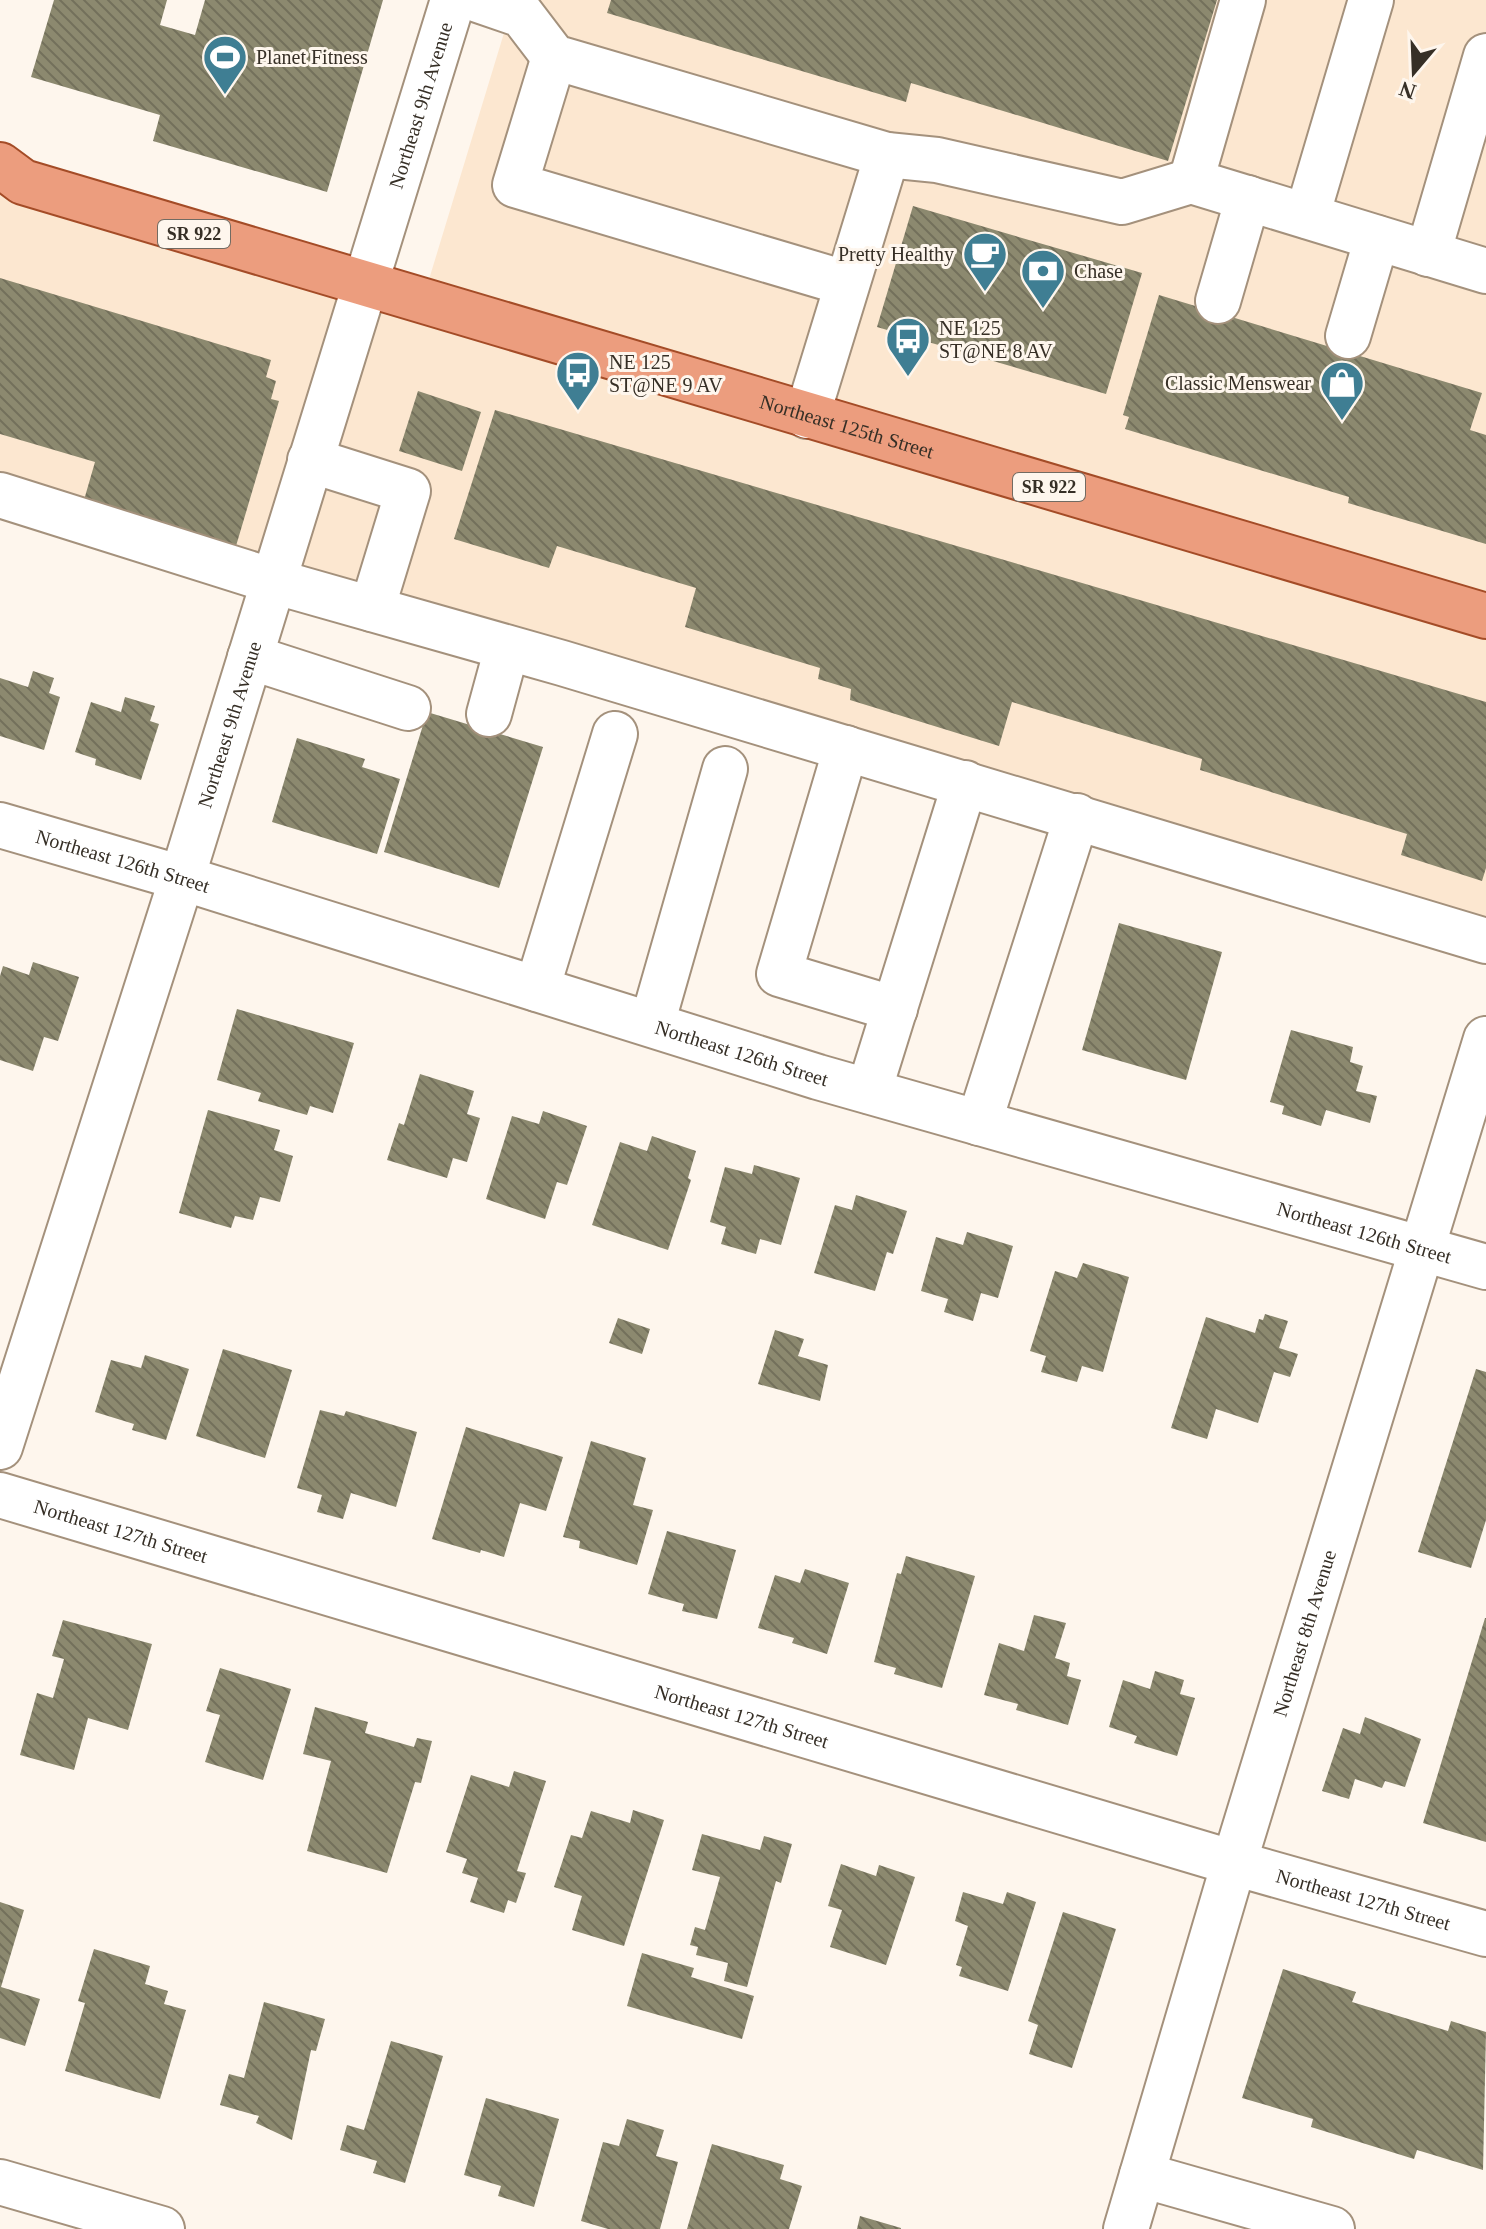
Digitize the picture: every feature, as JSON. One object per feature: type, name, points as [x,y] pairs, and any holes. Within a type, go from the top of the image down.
[{"type":"main road","name":"Northeast 125th Street","points":[[8,177],[364,286],[1486,616]]},
{"type":"street","name":"Northeast 9th Avenue","points":[[0,1447],[182,878],[453,0]]},
{"type":"street","points":[[478,0],[522,15],[554,57],[887,155],[937,160],[1122,202],[1191,181],[1486,271]]},
{"type":"street","points":[[1191,181],[1243,0]]},
{"type":"street","points":[[1307,216],[1371,0]]},
{"type":"street","points":[[1428,254],[1486,56]]},
{"type":"street","points":[[554,57],[515,185],[845,283]]},
{"type":"street","points":[[807,416],[845,283],[887,155]]},
{"type":"street","points":[[1218,301],[1248,198]]},
{"type":"street","points":[[1348,336],[1377,238]]},
{"type":"street","points":[[310,460],[408,491],[372,609]]},
{"type":"street","points":[[0,495],[273,581],[1077,816],[1486,941]]},
{"type":"street","points":[[489,714],[507,648]]},
{"type":"street","points":[[250,657],[408,708]]},
{"type":"street","points":[[537,989],[615,734]]},
{"type":"street","points":[[846,748],[779,974],[895,1009]]},
{"type":"street","points":[[652,1024],[725,769]]},
{"type":"street","points":[[869,1091],[965,783]]},
{"type":"street","points":[[979,1123],[1077,816]]},
{"type":"street","name":"Northeast 126th Street","points":[[0,825],[182,878],[869,1091],[1486,1267]]},
{"type":"street","name":"Northeast 8th Avenue","points":[[1126,2229],[1234,1863],[1486,1039]]},
{"type":"street","name":"Northeast 127th Street","points":[[0,1495],[1234,1863],[1486,1934]]},
{"type":"street","points":[[1142,2175],[1332,2229]]},
{"type":"street","points":[[0,2182],[162,2229]]},
{"type":"shaded area","points":[[514,0],[1486,0],[1486,948],[0,510],[0,177],[420,309]]},
{"type":"building","name":"Planet Fitness","points":[[54,0],[167,0],[160,25],[195,35],[205,0],[383,0],[327,192],[153,141],[160,115],[31,77]]},
{"type":"building","points":[[611,0],[1217,0],[1168,161],[911,83],[906,102],[607,13]]},
{"type":"building","points":[[913,206],[1142,273],[1106,394],[877,327]]},
{"type":"building","points":[[0,278],[271,360],[266,377],[276,381],[271,399],[279,401],[236,546],[84,500],[95,462],[0,434]]},
{"type":"building","points":[[1159,295],[1482,393],[1470,430],[1486,435],[1486,544],[1348,503],[1349,497],[1125,429],[1129,417],[1123,415]]},
{"type":"building","points":[[418,391],[481,412],[462,471],[399,451]]},
{"type":"building","points":[[495,410],[1486,702],[1486,868],[1482,881],[1401,855],[1407,834],[1200,770],[1202,759],[1012,702],[999,746],[850,700],[851,689],[818,679],[820,668],[685,627],[696,588],[557,546],[549,568],[454,539]]},
{"type":"building","points":[[33,671],[54,678],[49,693],[60,697],[44,750],[0,736],[0,678],[28,687]]},
{"type":"building","points":[[125,697],[155,706],[150,721],[159,724],[141,780],[95,765],[96,759],[75,752],[91,702],[121,712]]},
{"type":"building","points":[[427,712],[543,747],[499,888],[384,852]]},
{"type":"building","points":[[297,738],[365,759],[362,767],[400,779],[377,854],[272,822]]},
{"type":"building","points":[[1119,923],[1222,952],[1186,1080],[1082,1050]]},
{"type":"building","points":[[33,962],[79,977],[58,1041],[44,1037],[33,1071],[0,1060],[0,976],[3,966],[29,975]]},
{"type":"building","points":[[237,1009],[354,1043],[333,1113],[310,1106],[307,1115],[258,1101],[261,1093],[217,1080]]},
{"type":"building","points":[[1291,1030],[1353,1047],[1350,1062],[1363,1066],[1356,1091],[1377,1096],[1370,1123],[1326,1110],[1321,1126],[1282,1114],[1284,1106],[1270,1102]]},
{"type":"building","points":[[420,1074],[474,1091],[467,1114],[480,1118],[467,1162],[453,1158],[447,1178],[387,1160],[399,1123],[404,1125]]},
{"type":"building","points":[[208,1110],[280,1130],[274,1150],[293,1156],[280,1202],[260,1197],[253,1220],[235,1216],[231,1228],[179,1213]]},
{"type":"building","points":[[543,1111],[587,1126],[567,1185],[557,1182],[545,1219],[486,1199],[512,1116],[539,1124]]},
{"type":"building","points":[[652,1136],[696,1151],[688,1178],[691,1180],[668,1250],[592,1225],[620,1142],[647,1151]]},
{"type":"building","points":[[754,1165],[800,1178],[781,1245],[760,1239],[756,1254],[721,1244],[726,1227],[710,1222],[725,1167],[752,1174]]},
{"type":"building","points":[[856,1195],[907,1211],[893,1254],[887,1252],[875,1291],[814,1273],[835,1205],[852,1210]]},
{"type":"building","points":[[967,1232],[1013,1246],[998,1298],[981,1293],[973,1321],[944,1312],[948,1299],[921,1291],[936,1237],[963,1245]]},
{"type":"building","points":[[1083,1263],[1129,1277],[1103,1372],[1082,1366],[1077,1382],[1041,1372],[1046,1356],[1030,1351],[1055,1271],[1077,1278]]},
{"type":"building","points":[[1265,1314],[1288,1321],[1279,1348],[1298,1354],[1290,1377],[1274,1372],[1258,1423],[1216,1409],[1207,1439],[1171,1428],[1206,1317],[1255,1333],[1259,1319],[1263,1320]]},
{"type":"building","points":[[618,1318],[650,1329],[642,1354],[609,1343]]},
{"type":"building","points":[[775,1330],[804,1339],[798,1356],[828,1365],[820,1401],[758,1384]]},
{"type":"building","points":[[223,1349],[292,1370],[265,1458],[196,1436]]},
{"type":"building","points":[[145,1355],[189,1369],[166,1440],[132,1430],[134,1424],[95,1412],[111,1360],[141,1368]]},
{"type":"building","points":[[1476,1369],[1486,1372],[1486,1520],[1471,1568],[1418,1552]]},
{"type":"building","points":[[320,1410],[344,1416],[346,1411],[417,1432],[396,1507],[351,1493],[343,1519],[317,1512],[322,1495],[297,1488]]},
{"type":"building","points":[[466,1427],[563,1457],[546,1511],[520,1503],[504,1557],[432,1539]]},
{"type":"building","points":[[591,1441],[646,1458],[633,1505],[653,1510],[637,1565],[579,1548],[580,1541],[563,1537]]},
{"type":"building","points":[[667,1531],[736,1550],[717,1619],[682,1611],[684,1604],[648,1594]]},
{"type":"building","points":[[906,1556],[975,1576],[942,1688],[894,1674],[896,1668],[874,1662],[897,1573],[901,1574]]},
{"type":"building","points":[[805,1569],[849,1583],[827,1654],[792,1643],[794,1638],[758,1628],[775,1575],[800,1583]]},
{"type":"building","points":[[1034,1615],[1066,1623],[1055,1658],[1070,1663],[1067,1676],[1081,1680],[1068,1725],[1016,1710],[1018,1704],[984,1695],[999,1643],[1024,1651]]},
{"type":"building","points":[[1486,1618],[1486,1842],[1423,1823]]},
{"type":"building","points":[[63,1620],[152,1644],[128,1730],[88,1718],[74,1770],[20,1755],[37,1693],[53,1698],[64,1659],[52,1656]]},
{"type":"building","points":[[220,1668],[291,1689],[263,1780],[205,1762],[220,1715],[206,1711]]},
{"type":"building","points":[[1155,1671],[1184,1680],[1180,1694],[1195,1698],[1177,1756],[1134,1743],[1137,1736],[1109,1727],[1123,1680],[1150,1689]]},
{"type":"building","points":[[315,1707],[368,1722],[365,1733],[414,1747],[417,1738],[432,1741],[421,1783],[415,1782],[387,1873],[307,1851],[331,1761],[303,1754]]},
{"type":"building","points":[[1365,1717],[1421,1739],[1405,1787],[1385,1781],[1382,1788],[1355,1779],[1349,1799],[1322,1791],[1343,1728],[1360,1734]]},
{"type":"building","points":[[514,1771],[546,1781],[517,1871],[526,1873],[516,1903],[508,1900],[504,1913],[470,1902],[478,1878],[462,1873],[467,1859],[446,1852],[471,1775],[509,1787]]},
{"type":"building","points":[[633,1810],[664,1820],[624,1946],[572,1930],[582,1896],[554,1887],[571,1835],[582,1838],[591,1811],[630,1823]]},
{"type":"building","points":[[702,1834],[760,1850],[764,1836],[792,1844],[781,1883],[776,1881],[747,1987],[724,1981],[728,1963],[696,1955],[698,1947],[690,1945],[695,1927],[705,1930],[720,1877],[692,1870]]},
{"type":"building","points":[[841,1864],[876,1876],[879,1865],[915,1877],[886,1965],[830,1947],[842,1910],[828,1906]]},
{"type":"building","points":[[963,1892],[1003,1904],[1007,1892],[1036,1902],[1008,1991],[959,1976],[962,1967],[956,1965],[968,1926],[955,1921]]},
{"type":"building","points":[[0,1902],[24,1910],[1,1987],[40,1999],[25,2046],[0,2038]]},
{"type":"building","points":[[1063,1912],[1116,1929],[1072,2068],[1029,2054],[1038,2025],[1028,2021]]},
{"type":"building","points":[[94,1949],[150,1966],[145,1984],[168,1991],[164,2004],[186,2010],[160,2099],[65,2071],[85,2003],[78,2001]]},
{"type":"building","points":[[642,1953],[694,1968],[691,1977],[754,1996],[742,2039],[627,2006]]},
{"type":"building","points":[[1283,1969],[1356,1992],[1352,2002],[1448,2031],[1451,2021],[1486,2032],[1483,2170],[1417,2150],[1414,2159],[1311,2127],[1313,2119],[1242,2098]]},
{"type":"building","points":[[264,2002],[325,2019],[316,2051],[311,2050],[292,2140],[256,2123],[259,2116],[220,2105],[229,2074],[244,2078]]},
{"type":"building","points":[[391,2041],[443,2056],[405,2183],[373,2173],[377,2161],[340,2150],[347,2125],[364,2130]]},
{"type":"building","points":[[486,2098],[559,2119],[534,2207],[498,2196],[501,2186],[464,2175]]},
{"type":"building","points":[[627,2119],[664,2130],[656,2156],[678,2162],[660,2229],[608,2229],[581,2221],[603,2142],[619,2146]]},
{"type":"building","points":[[712,2144],[784,2165],[780,2179],[802,2186],[789,2229],[687,2229]]},
{"type":"building","points":[[860,2216],[901,2228],[901,2229],[857,2229]]},
{"type":"place","name":"Planet Fitness","points":[[225,96]]},
{"type":"place","name":"Pretty Healthy","points":[[985,293]]},
{"type":"place","name":"Chase","points":[[1043,310]]},
{"type":"place","name":"NE 125 ST@NE 8 AV","points":[[908,378]]},
{"type":"place","name":"NE 125 ST@NE 9 AV","points":[[578,412]]},
{"type":"place","name":"Classic Menswear","points":[[1342,422]]}]
